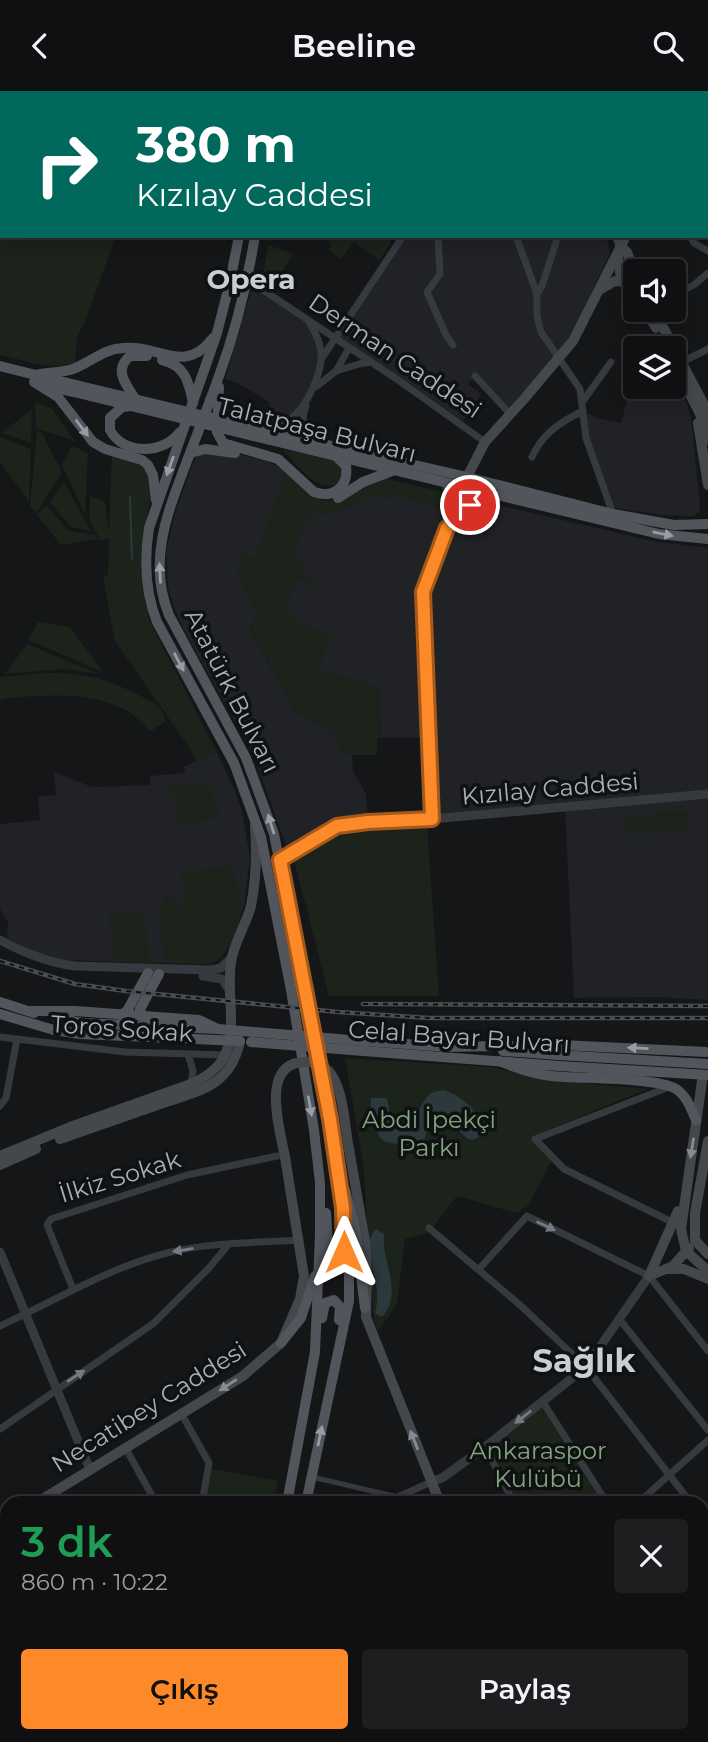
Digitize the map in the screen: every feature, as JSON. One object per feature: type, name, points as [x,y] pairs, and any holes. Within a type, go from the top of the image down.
[{"type":"main road","name":"Atatürk Bulvarı","points":[[239,238],[217,333],[156,504],[146,550],[146,575],[153,612],[234,763],[255,817],[264,851],[314,1130],[320,1183],[315,1352],[288,1496]]},
{"type":"main road","name":"Atatürk Bulvarı","points":[[255,238],[248,280],[220,374],[162,532],[159,575],[169,615],[246,758],[268,815],[280,860],[330,1119],[340,1181],[350,1289],[308,1496]]},
{"type":"main road","points":[[619,242],[630,259]]},
{"type":"main road","points":[[601,289],[622,280],[618,263],[619,242]]},
{"type":"main road","points":[[467,477],[485,442],[558,360],[583,325],[601,289],[619,242]]},
{"type":"main road","points":[[35,379],[71,370],[107,351],[125,347],[174,357],[191,356],[208,345],[217,333]]},
{"type":"main road","points":[[185,426],[176,439],[164,447],[146,449],[116,440],[110,430],[110,418],[122,407],[133,402],[122,377],[122,365],[130,356],[143,355],[171,362],[179,367],[186,377],[193,403]]},
{"type":"main road","name":"Talatpaşa Bulvarı","points":[[0,366],[35,379]]},
{"type":"main road","name":"Talatpaşa Bulvarı","points":[[0,373],[75,388],[333,451],[467,477],[613,514],[674,525],[708,524]]},
{"type":"main road","points":[[220,374],[216,428],[223,443],[278,459],[314,492],[321,495],[334,493],[346,481],[346,466],[333,451]]},
{"type":"main road","points":[[686,377],[708,418]]},
{"type":"main road","points":[[35,379],[58,397],[93,442],[105,449],[142,460],[148,465],[156,487],[156,504]]},
{"type":"main road","name":"Talatpaşa Bulvarı","points":[[133,402],[230,422],[270,436]]},
{"type":"main road","points":[[701,404],[708,440]]},
{"type":"main road","points":[[701,404],[708,485]]},
{"type":"main road","points":[[190,453],[218,449],[266,461],[279,467],[320,501],[336,499],[363,482],[393,470]]},
{"type":"main road","name":"Talatpaşa Bulvarı","points":[[333,451],[393,470],[659,534],[708,539]]},
{"type":"main road","name":"Atatürk Bulvarı","points":[[225,1055],[230,1018],[232,957],[250,908],[256,858],[255,817]]},
{"type":"main road","points":[[121,1015],[127,1011],[153,971]]},
{"type":"main road","points":[[142,1016],[140,1009],[153,971]]},
{"type":"main road","name":"Celal Bayar Bulvarı","points":[[0,1002],[80,1034],[240,1036],[499,1061],[707,1056]]},
{"type":"main road","points":[[28,1011],[75,1011],[181,1018],[199,1020],[218,1029]]},
{"type":"main road","name":"Celal Bayar Bulvarı","points":[[0,1014],[56,1024],[218,1029],[240,1036]]},
{"type":"main road","points":[[0,1165],[72,1134],[208,1087],[234,1064],[240,1036]]},
{"type":"main road","name":"Celal Bayar Bulvarı","points":[[351,1045],[444,1047],[706,1081]]},
{"type":"main road","points":[[444,1047],[561,1045],[707,1056]]},
{"type":"main road","points":[[0,1156],[70,1127],[191,1084],[213,1071],[225,1055]]},
{"type":"main road","points":[[707,1056],[699,1066],[706,1081],[696,1120],[681,1229],[686,1251],[708,1271]]},
{"type":"main road","points":[[499,1061],[548,1076],[671,1086],[679,1090],[687,1100],[696,1120]]},
{"type":"main road","points":[[281,1343],[297,1307],[303,1284],[300,1240],[281,1156],[277,1084],[286,1070],[302,1062],[319,1064],[334,1078],[365,1241],[368,1287],[365,1308]]},
{"type":"main road","points":[[668,1269],[695,1240],[695,1213],[708,1141]]},
{"type":"main road","points":[[340,1181],[350,1205],[369,1327],[437,1496]]},
{"type":"main road","points":[[320,1183],[328,1229],[329,1261],[335,1268],[341,1266],[344,1261],[344,1220]]},
{"type":"main road","points":[[649,1276],[685,1196]]},
{"type":"main road","points":[[695,1240],[708,1254]]},
{"type":"main road","points":[[281,1343],[301,1318],[319,1267]]},
{"type":"main road","points":[[649,1276],[668,1269],[684,1269],[708,1279]]},
{"type":"main road","points":[[315,1352],[324,1305],[335,1301],[340,1309],[337,1358]]},
{"type":"main road","name":"Necatibey Caddesi","points":[[52,1496],[125,1447],[243,1376],[281,1343]]},
{"type":"street","points":[[321,358],[402,238]]},
{"type":"street","points":[[438,238],[440,274],[428,292],[453,345]]},
{"type":"street","points":[[517,238],[537,294],[539,327],[558,360],[575,381],[583,406],[586,438],[613,514]]},
{"type":"street","points":[[537,294],[557,238]]},
{"type":"street","points":[[691,238],[694,243],[708,251]]},
{"type":"street","points":[[686,289],[708,273]]},
{"type":"street","name":"Derman Caddesi","points":[[248,280],[485,442]]},
{"type":"street","points":[[230,422],[271,426],[290,419],[301,407],[316,381],[321,358],[319,342],[308,321]]},
{"type":"street","points":[[336,371],[349,348]]},
{"type":"street","points":[[686,359],[708,349]]},
{"type":"street","points":[[333,451],[310,436],[303,417],[304,409],[320,382],[336,371],[371,362]]},
{"type":"street","points":[[533,457],[544,436],[583,406],[611,362]]},
{"type":"street","points":[[475,376],[510,414]]},
{"type":"street","points":[[432,819],[423,605],[428,577],[447,528],[449,499],[445,483]]},
{"type":"street","points":[[447,528],[462,512],[489,493]]},
{"type":"street","name":"Kızılay Caddesi","points":[[280,860],[337,826],[708,794]]},
{"type":"street","points":[[0,940],[36,958],[58,964],[216,977],[222,979],[230,991]]},
{"type":"street","points":[[0,946],[34,963],[56,969],[217,970],[232,957]]},
{"type":"street","name":"Toros Sokak","points":[[0,1037],[125,1052],[225,1055]]},
{"type":"street","name":"Toros Sokak","points":[[0,1106],[6,1098],[17,1039]]},
{"type":"street","points":[[188,1054],[194,1070],[191,1084]]},
{"type":"street","points":[[671,1086],[535,1139],[564,1169],[674,1223]]},
{"type":"street","name":"İlkiz Sokak","points":[[73,1289],[47,1226],[51,1219],[168,1181],[281,1156]]},
{"type":"street","points":[[479,1269],[527,1216],[649,1276],[708,1351]]},
{"type":"street","points":[[429,1228],[479,1269],[586,1367],[686,1496]]},
{"type":"street","points":[[0,1326],[73,1289],[150,1258],[180,1250],[300,1240]]},
{"type":"street","points":[[0,1429],[154,1323],[228,1245]]},
{"type":"street","points":[[0,1252],[90,1470]]},
{"type":"street","points":[[405,1496],[442,1478],[586,1367],[649,1276]]},
{"type":"street","points":[[620,1319],[708,1430]]},
{"type":"street","points":[[543,1402],[603,1496]]},
{"type":"street","points":[[181,1413],[209,1463],[203,1496]]},
{"type":"street","points":[[646,1496],[708,1440]]},
{"type":"street","points":[[125,1447],[152,1496]]},
{"type":"street","points":[[485,1447],[510,1496]]},
{"type":"street","points":[[312,1477],[382,1496]]},
{"type":"shaded area","points":[[402,238],[606,238],[610,253],[570,338],[507,411],[475,376],[468,384],[481,394],[462,423],[335,338]]},
{"type":"shaded area","points":[[253,284],[308,321],[316,335],[320,369],[296,414],[271,426],[269,402],[238,383],[225,379]]},
{"type":"shaded area","points":[[627,399],[685,399],[691,418],[699,512],[694,516],[661,515],[610,507],[593,457],[583,411],[597,418],[621,423]]},
{"type":"shaded area","points":[[218,449],[279,467],[311,497],[320,500],[329,501],[343,495],[447,493],[448,527],[477,500],[657,542],[708,548],[708,1000],[657,997],[574,998],[565,807],[432,819],[428,737],[381,738],[379,688],[319,670],[250,629],[295,711],[333,732],[343,755],[352,755],[353,771],[366,794],[368,822],[337,826],[287,848],[253,754],[183,628],[168,587],[166,551],[176,510],[198,450]]},
{"type":"shaded area","points":[[217,752],[242,811],[250,858],[244,906],[229,945],[217,961],[202,964],[59,960],[38,954],[7,938],[8,922],[0,909],[0,824],[40,820],[38,797],[56,795],[54,772],[92,787],[150,785],[150,776],[184,773],[186,771],[183,767]]},
{"type":"shaded area","points":[[443,1090],[462,1099],[474,1110],[484,1129],[478,1138],[471,1140],[466,1137],[442,1116],[432,1120],[420,1147],[385,1142],[380,1138],[370,1113],[371,1098],[386,1098],[392,1119],[403,1125],[413,1118],[430,1095]]},
{"type":"shaded area","points":[[376,1229],[384,1234],[392,1287],[388,1308],[382,1317],[375,1313],[377,1293],[370,1258],[370,1242]]},
{"type":"green space","points":[[0,238],[115,238],[77,337],[75,363],[56,366],[0,355]]},
{"type":"green space","points":[[331,238],[391,238],[390,245],[379,260],[354,242],[341,259],[328,249],[332,245],[328,243]]},
{"type":"green space","points":[[268,245],[293,254],[275,283],[263,275]]},
{"type":"green space","points":[[35,402],[51,408],[75,441],[36,428]]},
{"type":"green space","points":[[32,409],[31,443],[2,433]]},
{"type":"green space","points":[[37,431],[42,433],[62,473],[36,513],[30,506]]},
{"type":"green space","points":[[0,437],[31,449],[29,501],[0,462]]},
{"type":"green space","points":[[72,446],[88,453],[85,514],[62,465]]},
{"type":"green space","points":[[282,449],[334,459],[342,467],[340,482],[324,486],[301,470]]},
{"type":"green space","points":[[112,451],[142,460],[155,486],[143,538],[142,588],[151,624],[217,752],[196,762],[189,747],[115,641],[103,578],[108,574],[109,539],[100,540],[90,521],[90,496],[105,501],[109,531]]},
{"type":"green space","points":[[286,473],[311,495],[321,500],[338,498],[376,476],[447,493],[449,512],[393,494],[391,500],[379,497],[362,498],[348,510],[343,508],[326,516],[314,512],[308,515],[292,560],[305,565],[302,574],[313,578],[311,584],[297,579],[285,612],[297,617],[296,622],[331,635],[319,670],[380,688],[381,738],[377,738],[377,755],[343,755],[333,732],[295,711],[250,628],[256,614],[237,576],[240,553],[255,558]]},
{"type":"green space","points":[[64,482],[91,531],[71,527],[50,502]]},
{"type":"green space","points":[[46,505],[69,531],[95,535],[98,539],[61,545],[37,515]]},
{"type":"green space","points":[[38,622],[70,627],[103,672],[28,640]]},
{"type":"green space","points":[[27,644],[99,674],[64,669],[5,674]]},
{"type":"green space","points":[[45,673],[76,674],[129,690],[157,705],[166,721],[151,731],[126,710],[83,697],[38,696],[0,700],[0,677]]},
{"type":"green space","points":[[169,784],[207,784],[220,818],[177,824],[174,792],[170,792]]},
{"type":"green space","points":[[687,811],[688,831],[625,834],[625,817],[653,816],[653,812]]},
{"type":"green space","points":[[427,825],[439,996],[329,996],[294,860],[339,832]]},
{"type":"green space","points":[[231,866],[241,911],[236,934],[227,949],[210,964],[165,963],[159,910],[162,909],[164,898],[171,897],[171,901],[176,900],[177,907],[184,906],[182,872]]},
{"type":"green space","points":[[144,911],[150,963],[114,962],[109,914]]},
{"type":"green space","name":"Abdi İpekçi Parkı","points":[[345,1058],[492,1067],[544,1080],[648,1089],[533,1136],[532,1140],[552,1160],[528,1206],[516,1213],[457,1196],[428,1233],[405,1239],[397,1304],[379,1330],[374,1319],[363,1162]]},
{"type":"green space","name":"Ankaraspor Kulübü","points":[[543,1402],[603,1496],[510,1496],[485,1447]]},
{"type":"green space","points":[[209,1468],[278,1481],[275,1496],[203,1496]]},
{"type":"waterway","points":[[130,496],[132,560]]},
{"type":"railway","points":[[0,961],[75,984],[338,1012],[429,1018],[708,1018]]},
{"type":"railway","points":[[363,1004],[708,1006]]},
{"type":"district","name":"Opera","points":[[251,279]]},
{"type":"district","name":"Sağlık","points":[[584,1361]]},
{"type":"route","points":[[344,1252],[343,1208],[330,1119],[280,860],[337,826],[432,819],[423,592],[447,528],[470,505]]}]
